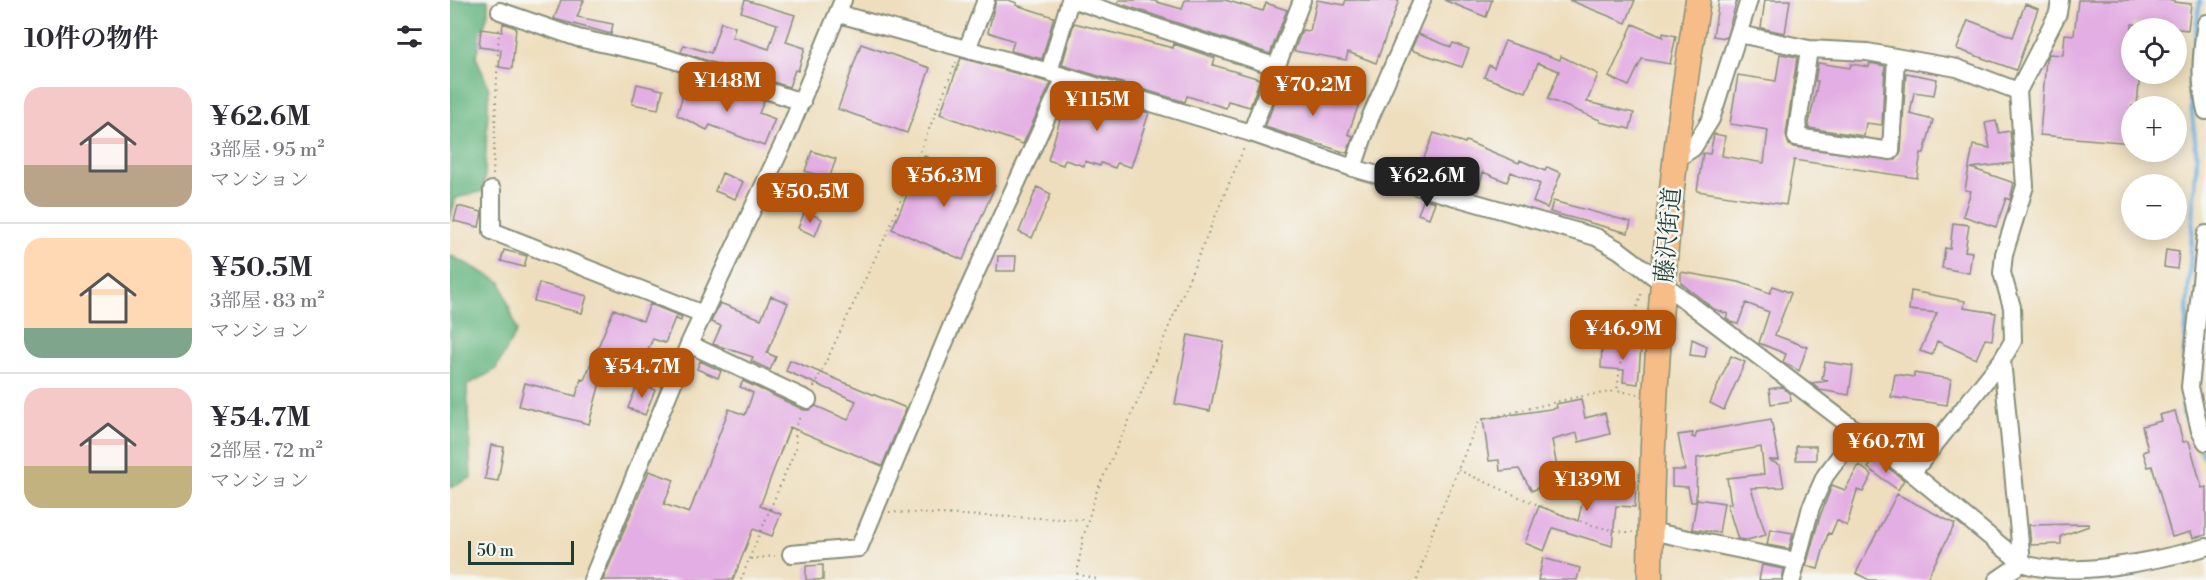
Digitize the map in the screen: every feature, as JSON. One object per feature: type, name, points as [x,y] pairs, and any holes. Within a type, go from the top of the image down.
[{"type":"highway","name":"藤沢街道","points":[[1650,580],[1656,277],[1698,0]]},
{"type":"street","points":[[964,48],[986,0]]},
{"type":"street","points":[[791,554],[859,548],[1057,75],[1070,0]]},
{"type":"street","points":[[1074,0],[1277,68]]},
{"type":"street","points":[[1251,133],[1302,0]]},
{"type":"street","points":[[1353,168],[1370,118],[1422,0]]},
{"type":"street","points":[[1675,160],[1693,148],[1711,119],[1749,0]]},
{"type":"street","points":[[1912,473],[2002,360],[2013,341],[2012,307],[2002,273],[2004,254],[2025,186],[2018,91],[2058,13],[2060,0]]},
{"type":"street","points":[[592,580],[689,344],[802,102],[841,7],[964,48],[1251,133],[1353,168],[1596,237],[1656,277],[1912,473],[2022,563],[2038,569],[2118,573],[2206,547]]},
{"type":"street","points":[[500,11],[578,38],[661,56],[802,102]]},
{"type":"street","points":[[2206,23],[2199,67],[2200,88],[2206,111]]},
{"type":"street","points":[[1739,34],[1809,49],[1867,52],[1957,68],[2018,91]]},
{"type":"street","points":[[1809,49],[1796,136],[1891,151],[1896,57]]},
{"type":"street","points":[[492,190],[492,231],[703,314]]},
{"type":"street","points":[[2206,234],[2190,387],[2200,431],[2206,442]]},
{"type":"street","points":[[689,344],[808,400]]},
{"type":"street","points":[[2002,360],[2022,563]]},
{"type":"street","points":[[1792,580],[1811,507],[1825,476],[1858,432]]},
{"type":"street","points":[[1650,531],[1796,561]]},
{"type":"street","points":[[1997,580],[2022,563]]},
{"type":"path","points":[[492,190],[500,11]]},
{"type":"path","points":[[741,580],[796,448],[795,428],[889,229],[964,48]]},
{"type":"path","points":[[1076,580],[1087,520],[1096,493],[1136,405],[1251,133]]},
{"type":"path","points":[[1617,391],[1621,358],[1656,277]]},
{"type":"path","points":[[1417,580],[1426,547],[1476,426],[1481,420],[1577,397],[1617,391],[1655,396]]},
{"type":"path","points":[[1457,470],[1602,527],[1624,532],[1650,531]]},
{"type":"path","points":[[874,511],[1087,520]]},
{"type":"path","points":[[749,559],[791,554]]},
{"type":"path","points":[[1077,574],[1100,580]]},
{"type":"green space","points":[[450,0],[488,0],[488,13],[476,56],[489,89],[484,191],[456,198],[450,220]]},
{"type":"green space","points":[[450,255],[501,282],[517,331],[495,370],[467,385],[471,478],[450,488]]},
{"type":"building","points":[[561,0],[584,0],[577,17],[613,24],[611,34],[554,19]]},
{"type":"building","points":[[745,0],[795,15],[786,42],[805,48],[798,71],[795,70],[789,87],[681,52],[684,45],[711,53],[721,22],[735,27],[732,37],[769,49],[777,24],[741,12]]},
{"type":"building","points":[[996,0],[1008,0],[1017,3],[1016,5],[1054,17],[1042,59],[1011,51],[1014,41],[988,32]]},
{"type":"building","points":[[1119,0],[1150,0],[1182,9],[1185,0],[1225,0],[1263,11],[1266,3],[1287,10],[1270,54],[1118,3]]},
{"type":"building","points":[[1317,0],[1344,5],[1346,0],[1399,0],[1376,63],[1348,52],[1346,60],[1294,51],[1302,30],[1310,31]]},
{"type":"building","points":[[1444,0],[1492,0],[1486,17]]},
{"type":"building","points":[[1569,0],[1635,0],[1626,23]]},
{"type":"building","points":[[1719,0],[1737,0],[1726,38],[1713,36]]},
{"type":"building","points":[[1765,0],[1790,0],[1785,33],[1761,28]]},
{"type":"building","points":[[2078,0],[2174,0],[2174,2],[2191,4],[2188,30],[2187,18],[2121,18],[2121,84],[2139,84],[2138,96],[2121,96],[2121,142],[2040,135],[2046,59],[2049,54],[2063,55],[2065,34],[2074,35]]},
{"type":"building","points":[[2025,4],[2038,9],[2016,70],[1957,49],[1968,20],[2013,37]]},
{"type":"building","points":[[503,23],[516,28],[512,69],[499,67],[501,50],[479,47],[481,29],[502,32]]},
{"type":"building","points":[[1074,23],[1173,48],[1174,44],[1215,58],[1213,65],[1260,79],[1250,107],[1228,101],[1226,108],[1187,96],[1185,102],[1062,65]]},
{"type":"building","points":[[1633,24],[1663,37],[1663,33],[1676,36],[1670,64],[1642,59],[1629,86],[1609,77]]},
{"type":"building","points":[[1418,34],[1451,47],[1453,43],[1469,49],[1462,67],[1411,50]]},
{"type":"building","points":[[1505,41],[1560,60],[1561,56],[1598,74],[1587,102],[1634,113],[1630,129],[1600,122],[1600,120],[1548,99],[1559,71],[1538,63],[1526,92],[1484,77],[1489,65],[1494,68]]},
{"type":"building","points":[[861,44],[930,68],[907,133],[838,109]]},
{"type":"building","points":[[1780,54],[1797,57],[1786,135],[1789,145],[1794,147],[1896,160],[1901,152],[1906,73],[1937,79],[1934,95],[1914,92],[1910,114],[1933,120],[1924,153],[1921,153],[1917,178],[1794,160],[1786,205],[1697,191],[1703,153],[1710,154],[1714,134],[1725,136],[1722,156],[1764,163],[1768,130],[1730,124],[1738,75],[1776,81]]},
{"type":"building","points":[[961,58],[1051,83],[1023,144],[940,114]]},
{"type":"building","points":[[1818,63],[1850,68],[1851,64],[1869,67],[1870,63],[1885,66],[1882,125],[1866,123],[1864,136],[1808,128],[1818,81],[1815,81]]},
{"type":"building","points":[[1282,82],[1359,104],[1348,134],[1353,136],[1347,153],[1265,127]]},
{"type":"building","points":[[637,84],[663,90],[658,109],[632,104]]},
{"type":"building","points":[[712,84],[764,101],[759,113],[775,119],[764,146],[710,125],[707,130],[677,115],[685,87],[708,93]]},
{"type":"building","points":[[1071,90],[1149,113],[1131,167],[1117,163],[1115,168],[1085,161],[1084,166],[1065,160],[1063,165],[1048,160],[1060,120],[1057,119]]},
{"type":"building","points":[[1996,121],[1999,133],[2010,131],[2013,163],[1971,168],[2014,183],[2010,200],[2006,198],[1996,227],[1963,216],[1971,191],[1965,190],[1973,145],[1990,148],[1985,123]]},
{"type":"building","points":[[1434,133],[1465,143],[1466,141],[1519,163],[1520,160],[1545,171],[1547,167],[1561,173],[1547,208],[1533,202],[1540,184],[1511,172],[1507,182],[1483,172],[1478,191],[1417,175]]},
{"type":"building","points":[[812,151],[836,159],[829,179],[805,171]]},
{"type":"building","points":[[924,156],[995,186],[963,260],[892,229]]},
{"type":"building","points":[[722,173],[743,182],[735,199],[715,191]]},
{"type":"building","points":[[1037,187],[1051,194],[1032,238],[1019,232]]},
{"type":"building","points":[[1424,199],[1435,202],[1429,218],[1418,214]]},
{"type":"building","points":[[1553,201],[1631,222],[1628,233],[1550,212]]},
{"type":"building","points":[[458,206],[482,212],[479,227],[454,221]]},
{"type":"building","points":[[805,211],[822,219],[815,236],[798,228]]},
{"type":"building","points":[[1953,223],[1969,225],[1965,251],[1972,252],[1969,273],[1942,268],[1945,248],[1950,249]]},
{"type":"building","points":[[504,250],[527,256],[524,267],[501,261]]},
{"type":"building","points":[[2166,250],[2179,252],[2177,269],[2164,267]]},
{"type":"building","points":[[998,256],[1016,256],[1015,271],[997,271]]},
{"type":"building","points":[[1681,272],[1739,282],[1770,293],[1773,286],[1791,293],[1775,335],[1807,347],[1799,371],[1783,362],[1786,354],[1759,343],[1769,312],[1746,303],[1738,324],[1731,322],[1726,318],[1728,314],[1714,309],[1681,283]]},
{"type":"building","points":[[539,283],[587,296],[582,313],[534,301]]},
{"type":"building","points":[[1911,291],[1965,301],[1964,308],[1996,313],[1992,340],[1985,339],[1976,359],[1937,341],[1932,355],[1920,351],[1937,313],[1909,310]]},
{"type":"building","points":[[771,296],[788,303],[767,353],[776,357],[770,370],[751,361],[753,357],[713,344],[721,326],[711,322],[720,303],[761,319]]},
{"type":"building","points":[[650,304],[682,317],[681,321],[675,318],[665,343],[653,339],[633,379],[606,369],[603,380],[601,379],[589,424],[519,406],[525,383],[576,396],[581,379],[584,380],[614,309],[643,321]]},
{"type":"building","points":[[1188,335],[1224,342],[1210,411],[1175,404]]},
{"type":"building","points":[[1692,339],[1707,346],[1705,357],[1690,355]]},
{"type":"building","points":[[1602,345],[1641,347],[1638,384],[1623,382],[1624,370],[1601,368]]},
{"type":"building","points":[[1731,356],[1745,362],[1724,410],[1710,403]]},
{"type":"building","points":[[790,360],[906,408],[882,466],[790,427],[760,506],[781,514],[772,536],[753,529],[733,580],[603,580],[649,471],[674,480],[664,504],[689,513],[729,409],[745,415],[753,393],[740,387],[743,381],[804,410],[816,406],[848,420],[856,401],[786,371]]},
{"type":"building","points":[[700,361],[721,371],[718,378],[697,369]]},
{"type":"building","points":[[1825,362],[1853,366],[1849,395],[1820,390],[1811,383],[1828,381],[1822,379]]},
{"type":"building","points":[[1914,373],[1951,379],[1947,405],[1891,397],[1895,374],[1914,377]]},
{"type":"building","points":[[638,383],[655,390],[645,415],[628,408]]},
{"type":"building","points":[[1782,387],[1790,394],[1791,401],[1771,404],[1769,389]]},
{"type":"building","points":[[1581,399],[1585,418],[1605,413],[1610,434],[1579,442],[1577,433],[1552,440],[1556,462],[1562,474],[1532,491],[1519,469],[1500,471],[1499,460],[1489,461],[1483,419],[1557,408],[1556,404]]},
{"type":"building","points":[[2175,411],[2183,442],[2189,441],[2202,488],[2206,487],[2206,535],[2193,538],[2191,532],[2172,537],[2152,466],[2148,467],[2143,452],[2148,450],[2142,426],[2161,421],[2159,415]]},
{"type":"building","points":[[1771,419],[1779,460],[1768,460],[1780,465],[1784,487],[1751,488],[1766,535],[1747,540],[1738,539],[1727,504],[1731,504],[1727,478],[1764,474],[1761,447],[1697,458],[1696,502],[1691,502],[1688,487],[1672,486],[1672,470],[1685,470],[1678,435],[1693,433],[1692,437],[1695,438],[1697,432]]},
{"type":"building","points":[[1885,430],[1889,430],[1917,450],[1910,458],[1881,436]]},
{"type":"building","points":[[491,445],[504,447],[498,481],[485,479]]},
{"type":"building","points":[[1796,446],[1816,446],[1816,460],[1796,460]]},
{"type":"building","points":[[1875,458],[1904,480],[1898,490],[1868,468]]},
{"type":"building","points":[[1859,465],[1872,475],[1863,492],[1857,490],[1847,526],[1837,520],[1831,534],[1828,533],[1818,569],[1806,566],[1819,519],[1832,485],[1845,490]]},
{"type":"building","points":[[1590,469],[1608,473],[1607,479],[1636,481],[1635,507],[1616,506],[1612,546],[1553,528],[1544,551],[1525,543],[1539,506],[1578,521]]},
{"type":"building","points":[[1897,494],[1955,524],[1926,580],[1869,580],[1856,573]]},
{"type":"building","points":[[1697,499],[1724,503],[1719,533],[1692,529]]},
{"type":"building","points":[[2088,524],[2089,526],[2061,536],[2061,544],[2031,545],[2029,525]]},
{"type":"building","points":[[1770,529],[1793,533],[1789,549],[1767,545]]},
{"type":"building","points":[[1543,558],[1580,568],[1577,580],[1538,580]]},
{"type":"building","points":[[823,565],[823,580],[806,580],[806,566]]},
{"type":"building","points":[[1762,565],[1784,569],[1782,580],[1759,580]]},
{"type":"waterway","points":[[2200,0],[2189,87],[2197,158],[2183,375],[2183,413],[2206,461]]}]
